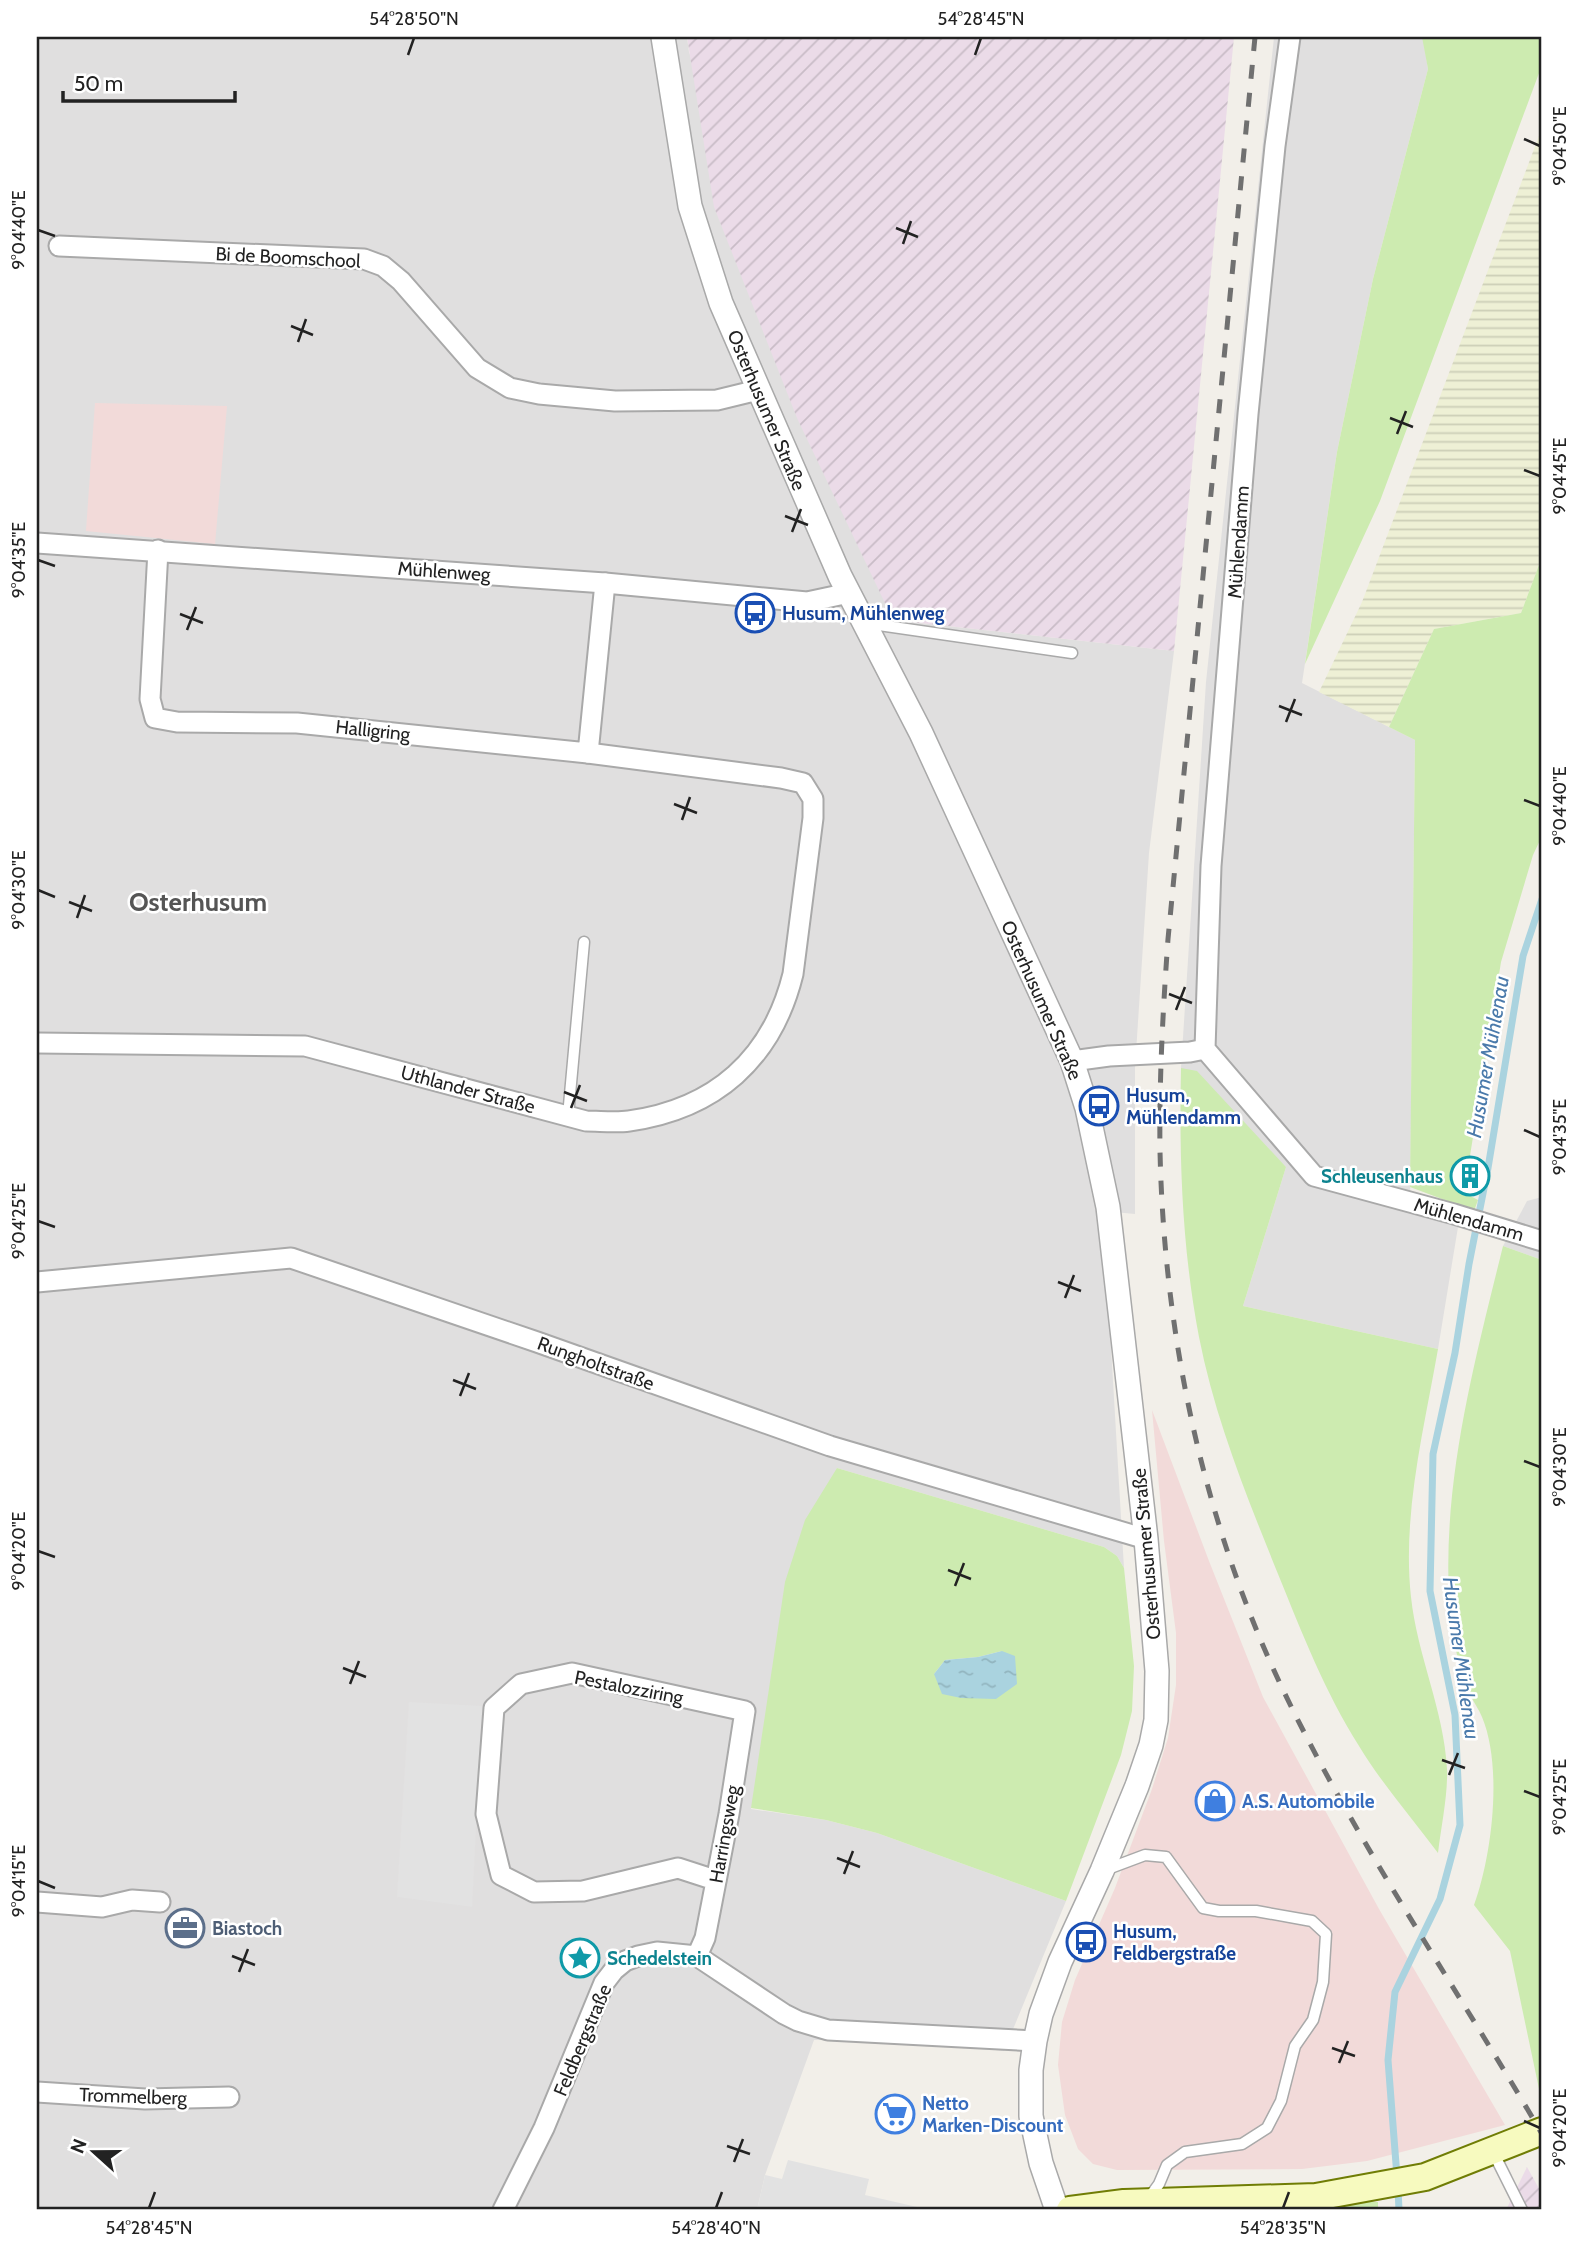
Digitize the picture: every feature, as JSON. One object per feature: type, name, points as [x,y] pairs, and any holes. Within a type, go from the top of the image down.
[{"type":"main road","points":[[1070,2210],[1147,2202],[1316,2197],[1366,2189],[1425,2176],[1542,2131]]},
{"type":"street","name":"Osterhusumer Straße","points":[[663,37],[691,206],[721,303],[849,593],[921,733],[1072,1061],[1087,1108],[1108,1207],[1146,1539],[1157,1671],[1156,1720],[1151,1745],[1137,1786],[1060,1962],[1041,2014],[1035,2041],[1031,2070],[1031,2116],[1041,2163],[1057,2210]]},
{"type":"street","name":"Mühlendamm","points":[[1290,37],[1275,146],[1248,414],[1212,866],[1205,1049],[1314,1175],[1542,1241]]},
{"type":"street","name":"Bi de Boomschool","points":[[59,246],[364,259],[383,266],[401,281],[477,368],[510,388],[539,394],[615,401],[717,401],[758,390]]},
{"type":"street","name":"Mühlenweg","points":[[37,543],[605,583],[807,602],[849,593]]},
{"type":"street","name":"Halligring","points":[[158,550],[150,699],[155,718],[177,722],[297,723],[588,753]]},
{"type":"street","points":[[588,753],[605,583]]},
{"type":"street","name":"Uthlander Straße","points":[[37,1043],[305,1046],[586,1121],[627,1122],[699,1101],[732,1080],[751,1058],[772,1031],[787,998],[793,974],[813,818],[813,799],[803,783],[781,778],[588,753]]},
{"type":"street","points":[[1072,1061],[1205,1049]]},
{"type":"street","name":"Rungholtstraße","points":[[37,1282],[291,1258],[830,1446],[1146,1539]]},
{"type":"street","name":"Pestalozziring","points":[[715,1880],[678,1868],[583,1891],[534,1892],[501,1875],[486,1814],[494,1708],[521,1684],[572,1673],[745,1711]]},
{"type":"street","name":"Harringsweg","points":[[697,1956],[705,1938],[729,1814],[745,1711]]},
{"type":"street","points":[[37,1902],[102,1907],[132,1900],[160,1902]]},
{"type":"street","name":"Feldbergstraße","points":[[503,2210],[544,2127],[604,1983],[625,1961],[657,1952],[697,1956],[784,2014],[820,2028],[1035,2041]]},
{"type":"street","name":"Trommelberg","points":[[37,2092],[145,2099],[229,2097]]},
{"type":"lane","points":[[865,623],[1072,653]]},
{"type":"lane","points":[[568,1116],[584,942]]},
{"type":"lane","points":[[1102,1871],[1144,1855],[1166,1857],[1172,1861],[1203,1908],[1256,1911],[1312,1921],[1326,1934],[1323,1982],[1313,2020],[1295,2046],[1281,2101],[1267,2128],[1242,2144],[1185,2152],[1167,2165],[1147,2202]]},
{"type":"lane","points":[[1493,2151],[1522,2210]]},
{"type":"shaded area","points":[[37,37],[687,37],[689,52],[893,620],[1174,651],[1149,853],[1135,1068],[1135,1214],[1103,1211],[1124,1568],[1117,1556],[1104,1547],[837,1468],[751,1809],[826,1820],[877,1833],[1066,1901],[1004,2051],[856,2040],[814,2040],[765,2175],[757,2210],[37,2210]]},
{"type":"shaded area","points":[[687,37],[1234,37],[1174,651],[893,620],[797,418],[714,207]]},
{"type":"shaded area","points":[[1274,37],[1423,37],[1428,69],[1373,279],[1337,452],[1302,683],[1415,740],[1410,1209],[1458,1227],[1438,1349],[1243,1306],[1286,1167],[1181,1068],[1206,682]]},
{"type":"shaded area","points":[[95,403],[227,406],[215,544],[86,531]]},
{"type":"shaded area","points":[[1542,1197],[1542,1260],[1503,1246],[1527,1201]]},
{"type":"shaded area","points":[[1152,1410],[1263,1697],[1379,1909],[1505,2125],[1367,2161],[1302,2169],[1117,2170],[1093,2164],[1078,2149],[1065,2115],[1058,2065],[1062,2022],[1075,1980],[1115,1888],[1152,1789],[1168,1738],[1176,1685],[1176,1633]]},
{"type":"shaded area","points":[[409,1702],[482,1706],[472,1907],[397,1897]]},
{"type":"shaded area","points":[[788,2160],[869,2179],[865,2195],[930,2210],[757,2210],[765,2175],[782,2179]]},
{"type":"shaded area","points":[[1527,2167],[1542,2194],[1542,2210],[1506,2210]]},
{"type":"green space","points":[[1422,37],[1542,37],[1542,65],[1380,501],[1305,664],[1337,452],[1373,279],[1428,69]]},
{"type":"green space","points":[[1542,128],[1542,557],[1521,613],[1434,629],[1389,727],[1319,692],[1362,602]]},
{"type":"green space","points":[[1542,557],[1542,836],[1533,855],[1501,962],[1469,1162],[1459,1162],[1455,1188],[1478,1200],[1474,1211],[1410,1187],[1415,740],[1389,727],[1434,629],[1521,613]]},
{"type":"green space","points":[[1181,1068],[1197,1071],[1286,1167],[1243,1306],[1438,1349],[1416,1472],[1409,1535],[1409,1566],[1414,1619],[1445,1747],[1446,1789],[1438,1853],[1377,1774],[1335,1705],[1287,1596],[1223,1428],[1199,1337],[1185,1237],[1181,1169]]},
{"type":"green space","points":[[1503,1246],[1542,1260],[1542,2103],[1510,1951],[1474,1905],[1490,1837],[1493,1811],[1492,1761],[1482,1717],[1465,1683],[1458,1659],[1449,1596],[1448,1551],[1456,1463],[1472,1375]]},
{"type":"green space","points":[[837,1468],[1104,1547],[1117,1556],[1124,1568],[1134,1666],[1132,1711],[1121,1755],[1066,1901],[877,1833],[826,1820],[751,1808],[785,1582],[805,1520]],"holes":[[[1002,1651],[934,1674],[945,1660],[978,1657]]]},
{"type":"green space","points":[[1378,2202],[1378,2210],[1313,2210]]},
{"type":"water","points":[[1002,1651],[1015,1656],[1017,1684],[996,1699],[961,1698],[942,1694],[934,1674],[945,1660],[978,1657]]},
{"type":"waterway","name":"Husumer Mühlenau","points":[[1397,2177],[1388,2060],[1395,1992],[1440,1899],[1460,1825],[1455,1715],[1430,1591],[1433,1454],[1455,1353],[1523,956],[1542,899]]},
{"type":"waterway","name":"Husumer Mühlenau","points":[[1398,2189],[1399,2210]]},
{"type":"railway","points":[[1255,37],[1166,965],[1160,1151],[1170,1291],[1180,1360],[1211,1497],[1232,1564],[1285,1694],[1376,1862],[1542,2134]]},
{"type":"place","name":"Husum, Mühlenweg","points":[[755,613]]},
{"type":"place","name":"Husum, Mühlendamm","points":[[1099,1106]]},
{"type":"place","name":"Schleusenhaus","points":[[1470,1176]]},
{"type":"place","name":"A.S. Automobile","points":[[1215,1801]]},
{"type":"place","name":"Biastoch","points":[[185,1928]]},
{"type":"place","name":"Husum, Feldbergstraße","points":[[1086,1942]]},
{"type":"place","name":"Schedelstein","points":[[580,1958]]},
{"type":"place","name":"Netto Marken-Discount","points":[[895,2114]]},
{"type":"district","name":"Osterhusum","points":[[198,902]]}]
